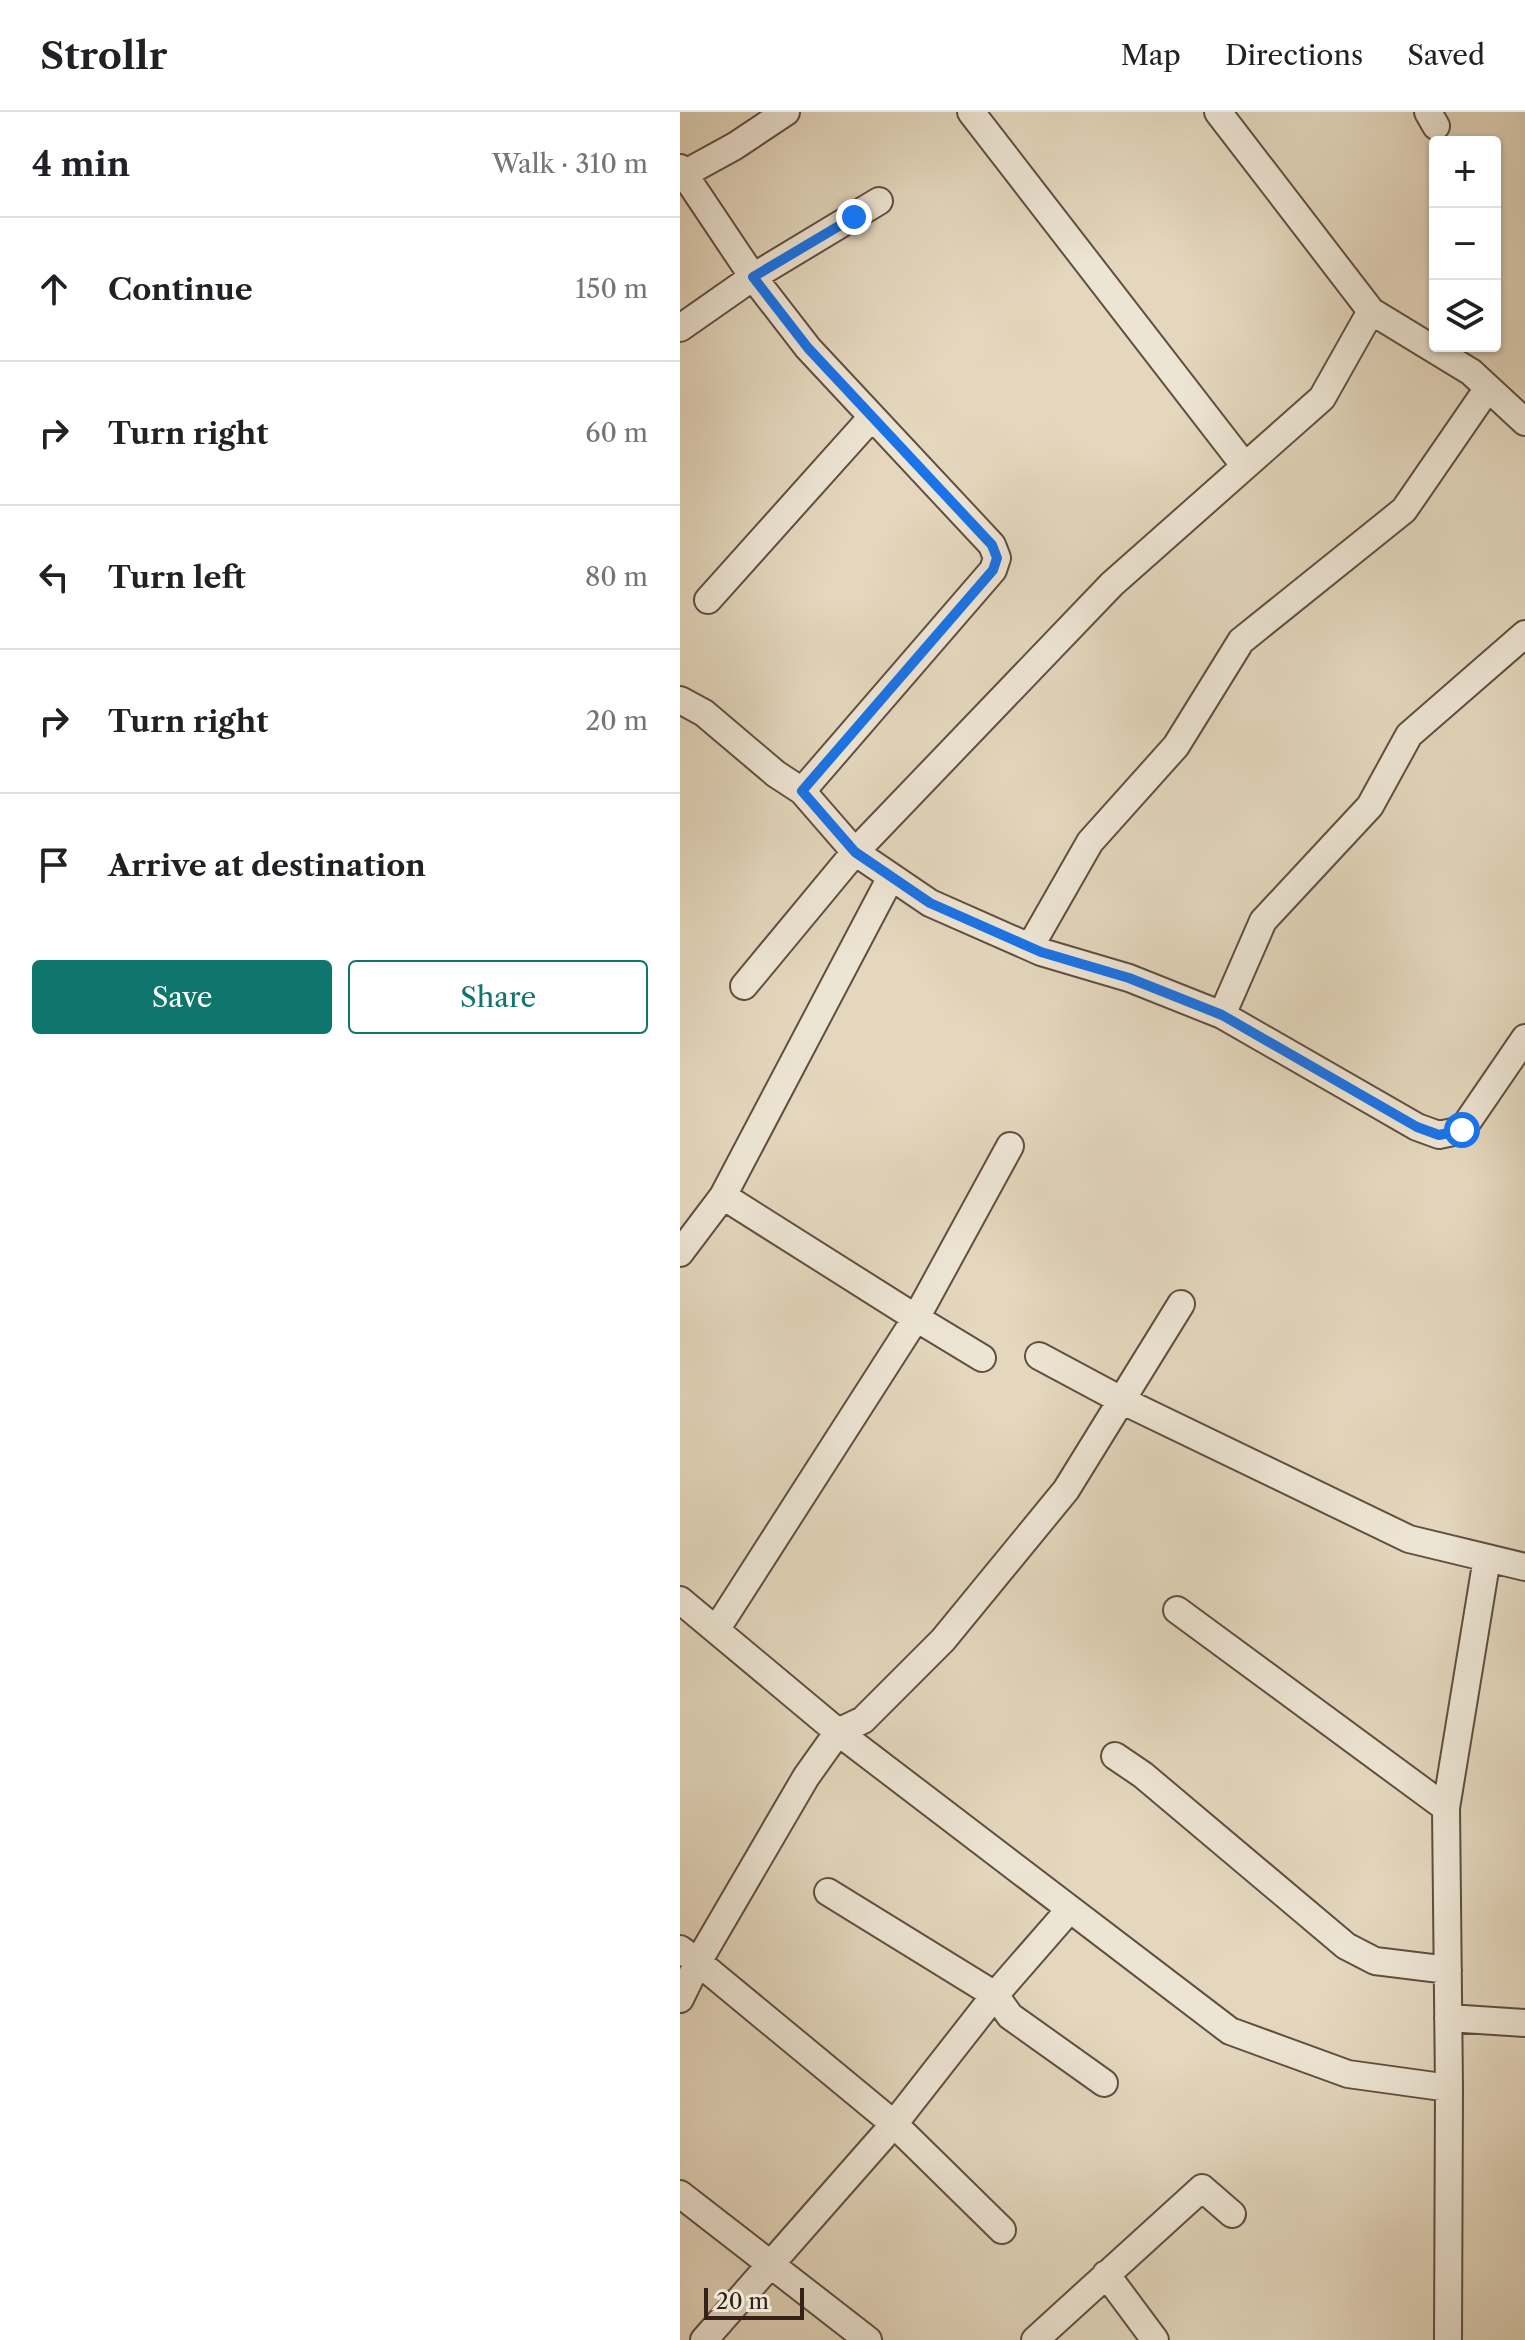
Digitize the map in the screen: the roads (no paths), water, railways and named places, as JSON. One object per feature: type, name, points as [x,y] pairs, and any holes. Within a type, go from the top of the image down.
[{"type":"street","points":[[786,112],[735,146],[682,171],[753,277],[808,348],[992,545],[997,558],[993,570],[802,791]]},
{"type":"street","points":[[971,112],[1244,465]]},
{"type":"street","points":[[1218,112],[1371,311],[1471,372],[1525,422]]},
{"type":"street","points":[[680,328],[753,277],[879,201]]},
{"type":"street","points":[[744,986],[855,852],[1112,584],[1322,398],[1371,311]]},
{"type":"street","points":[[1030,947],[1090,842],[1176,746],[1241,641],[1404,510],[1488,388]]},
{"type":"street","points":[[708,600],[872,417]]},
{"type":"street","points":[[1222,1015],[1263,921],[1370,806],[1409,735],[1525,634]]},
{"type":"street","points":[[680,700],[704,713],[776,774],[802,791],[855,852],[930,903],[1030,947],[1129,978],[1222,1015],[1417,1127],[1439,1135],[1462,1130],[1517,1065],[1525,1038]]},
{"type":"street","points":[[680,1253],[723,1196],[891,877]]},
{"type":"street","points":[[716,1630],[916,1318],[1010,1146]]},
{"type":"street","points":[[723,1196],[982,1358]]},
{"type":"street","points":[[680,1999],[689,1956],[838,1732],[863,1720],[943,1640],[1066,1490],[1181,1304]]},
{"type":"street","points":[[1039,1356],[1123,1401],[1409,1539],[1525,1567]]},
{"type":"street","points":[[1448,2340],[1446,1808],[1487,1558]]},
{"type":"street","points":[[680,1600],[838,1732],[1230,2031],[1348,2074],[1449,2088]]},
{"type":"street","points":[[1177,1610],[1446,1808]]},
{"type":"street","points":[[1115,1756],[1143,1775],[1346,1946],[1375,1961],[1448,1970]]},
{"type":"street","points":[[828,1892],[995,1995],[1010,2016],[1104,2083]]},
{"type":"street","points":[[704,2340],[894,2124],[995,1995],[1070,1909]]},
{"type":"street","points":[[689,1956],[894,2124],[1002,2230]]},
{"type":"street","points":[[1448,2018],[1525,2023]]},
{"type":"street","points":[[1035,2340],[1202,2188],[1232,2214]]},
{"type":"street","points":[[680,2194],[868,2340]]},
{"type":"street","points":[[1106,2274],[1155,2340]]}]
